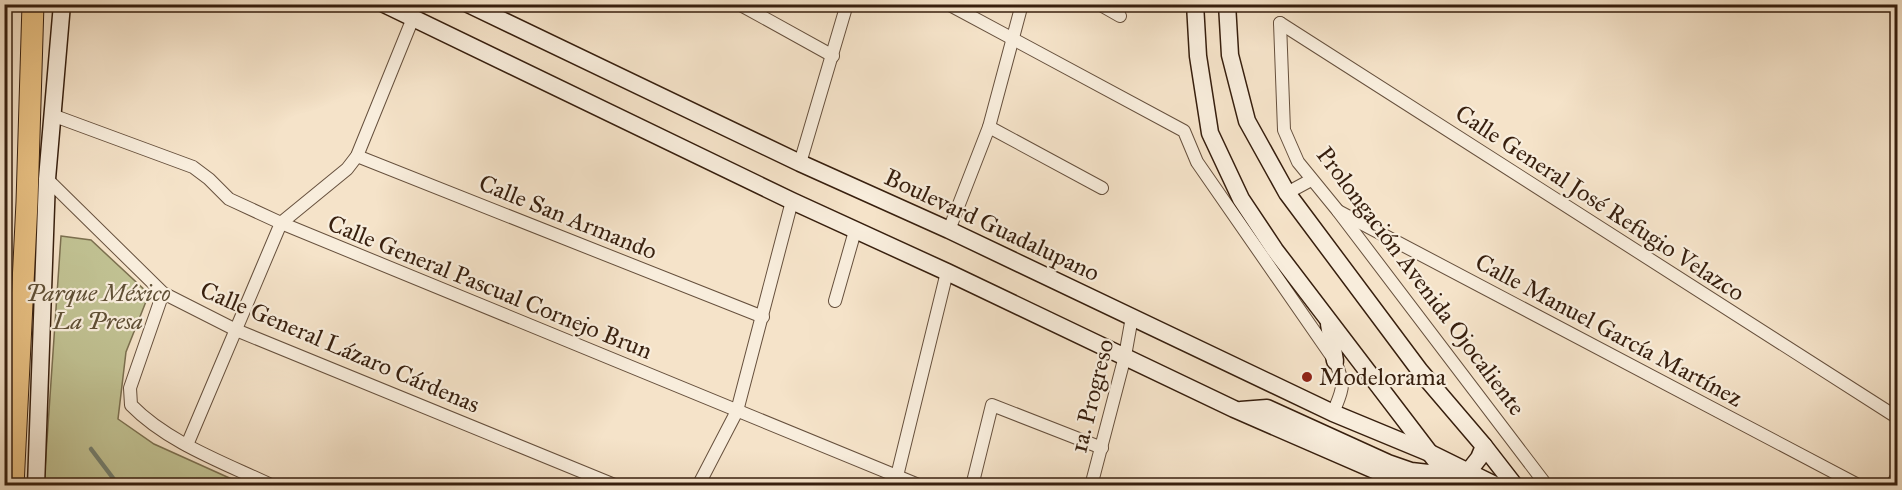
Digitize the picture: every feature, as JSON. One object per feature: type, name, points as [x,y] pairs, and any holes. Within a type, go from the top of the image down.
[{"type":"highway","points":[[13,486],[27,202],[33,4]]},
{"type":"main road","points":[[36,486],[47,179],[62,4]]},
{"type":"main road","points":[[384,4],[792,201],[1234,409],[1409,485]]},
{"type":"main road","name":"Boulevard Guadalupano","points":[[468,4],[800,163],[949,230],[1333,412],[1432,454],[1497,486]]},
{"type":"main road","points":[[1195,4],[1198,56],[1210,133],[1241,199],[1275,250],[1450,480]]},
{"type":"main road","name":"Prolongación Avenida Ojocaliente","points":[[1227,4],[1230,55],[1247,122],[1287,194],[1420,371],[1515,486]]},
{"type":"main road","points":[[1329,320],[1335,361]]},
{"type":"main road","points":[[1234,409],[1267,408],[1388,463],[1450,480],[1468,472],[1479,458],[1484,446]]},
{"type":"street","points":[[739,4],[832,56]]},
{"type":"street","points":[[800,163],[848,4]]},
{"type":"street","points":[[948,4],[1184,132],[1197,162],[1335,361],[1343,379],[1343,388],[1333,412]]},
{"type":"street","points":[[949,230],[989,127],[1022,4]]},
{"type":"street","points":[[1099,4],[1120,16]]},
{"type":"street","points":[[188,445],[281,223],[347,169],[357,156],[413,18]]},
{"type":"street","name":"Prolongación Avenida Ojocaliente","points":[[1280,23],[1284,130],[1295,156],[1311,180],[1338,212],[1547,486]]},
{"type":"street","name":"Calle General José Refugio Velazco","points":[[1280,23],[1898,418]]},
{"type":"street","name":"Calle General Pascual Cornejo Brun","points":[[52,115],[193,167],[209,178],[230,199],[281,223],[921,486]]},
{"type":"street","points":[[989,127],[1102,188]]},
{"type":"street","name":"Calle San Armando","points":[[357,156],[763,317]]},
{"type":"street","name":"Calle General Lázaro Cárdenas","points":[[47,179],[163,293],[236,330],[617,486]]},
{"type":"street","points":[[1287,194],[1311,180]]},
{"type":"street","points":[[698,486],[736,411],[763,317],[792,201]]},
{"type":"street","name":"Calle Manuel García Martínez","points":[[1338,212],[1860,486]]},
{"type":"street","points":[[835,301],[855,231]]},
{"type":"street","points":[[897,476],[947,272]]},
{"type":"street","points":[[163,293],[130,388],[131,405],[143,418],[188,445],[273,486]]},
{"type":"street","name":"1a. Progreso","points":[[1091,486],[1125,356],[1132,317]]},
{"type":"street","points":[[972,486],[992,405],[1102,448]]},
{"type":"street","points":[[1892,486],[1898,474]]},
{"type":"green space","name":"Parque México La Presa","points":[[61,236],[91,240],[149,294],[126,352],[118,419],[154,444],[245,485],[46,486],[44,484]]},
{"type":"waterway","points":[[91,449],[119,486]]},
{"type":"place","name":"Modelorama","points":[[1307,377]]}]
